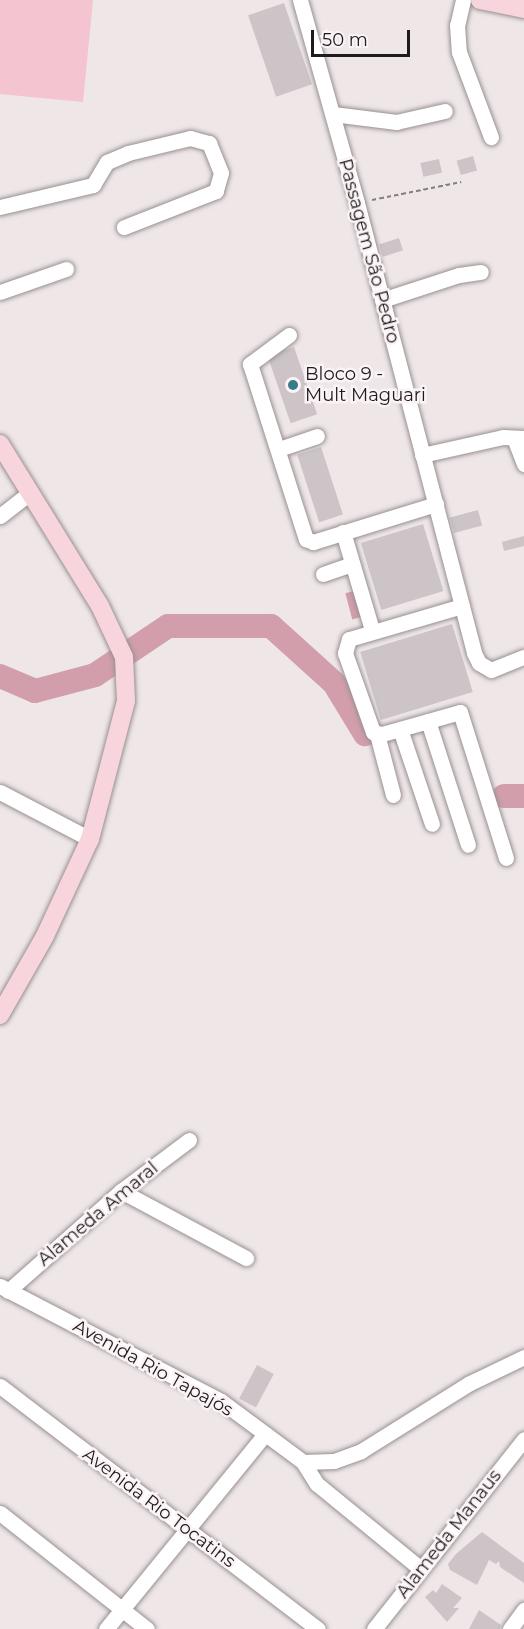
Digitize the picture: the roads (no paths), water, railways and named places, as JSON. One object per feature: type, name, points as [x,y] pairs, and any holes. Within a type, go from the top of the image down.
[{"type":"main road","points":[[480,0],[524,9]]},
{"type":"main road","points":[[0,444],[100,606],[124,662],[123,722],[90,839],[45,936],[0,1015]]},
{"type":"street","name":"Passagem São Pedro","points":[[300,0],[357,203],[474,653],[479,663],[491,670],[524,657]]},
{"type":"street","points":[[464,0],[456,25],[459,52],[491,137]]},
{"type":"street","points":[[333,114],[396,122],[445,111]]},
{"type":"street","points":[[0,207],[93,184],[107,162],[128,153],[190,138],[209,143],[221,173],[216,191],[124,227]]},
{"type":"street","points":[[0,292],[66,269]]},
{"type":"street","points":[[382,300],[459,275],[481,272]]},
{"type":"street","points":[[290,335],[250,364],[279,448],[304,537],[313,542],[436,504]]},
{"type":"street","points":[[279,448],[317,436]]},
{"type":"street","points":[[422,455],[503,437],[519,438],[524,464]]},
{"type":"street","points":[[0,516],[29,493]]},
{"type":"street","points":[[343,532],[372,630]]},
{"type":"street","points":[[322,574],[352,564]]},
{"type":"street","points":[[393,795],[377,734],[368,727],[344,649],[349,639],[372,630],[462,606]]},
{"type":"street","points":[[377,734],[460,712],[506,858]]},
{"type":"street","points":[[428,721],[468,845]]},
{"type":"street","points":[[400,729],[432,824]]},
{"type":"street","points":[[0,792],[90,839]]},
{"type":"street","name":"Alameda Amaral","points":[[4,1289],[121,1191],[189,1140]]},
{"type":"street","points":[[121,1191],[246,1258]]},
{"type":"street","name":"Avenida Rio Tapajós","points":[[4,1289],[204,1392],[303,1462],[317,1484],[421,1569]]},
{"type":"street","points":[[303,1462],[334,1461],[361,1451],[470,1383],[524,1357]]},
{"type":"street","name":"Avenida Rio Tocatins","points":[[0,1386],[318,1629]]},
{"type":"street","points":[[106,1629],[185,1529],[265,1434]]},
{"type":"street","name":"Alameda Manaus","points":[[374,1629],[524,1439]]},
{"type":"street","points":[[0,1513],[147,1629]]},
{"type":"street","points":[[510,1629],[524,1610]]},
{"type":"waterway","points":[[0,676],[35,691],[95,675],[168,626],[271,626],[334,683],[365,734]]},
{"type":"waterway","points":[[504,796],[524,796]]},
{"type":"place","name":"Bloco 9 - Mult Maguari","points":[[293,385]]}]
